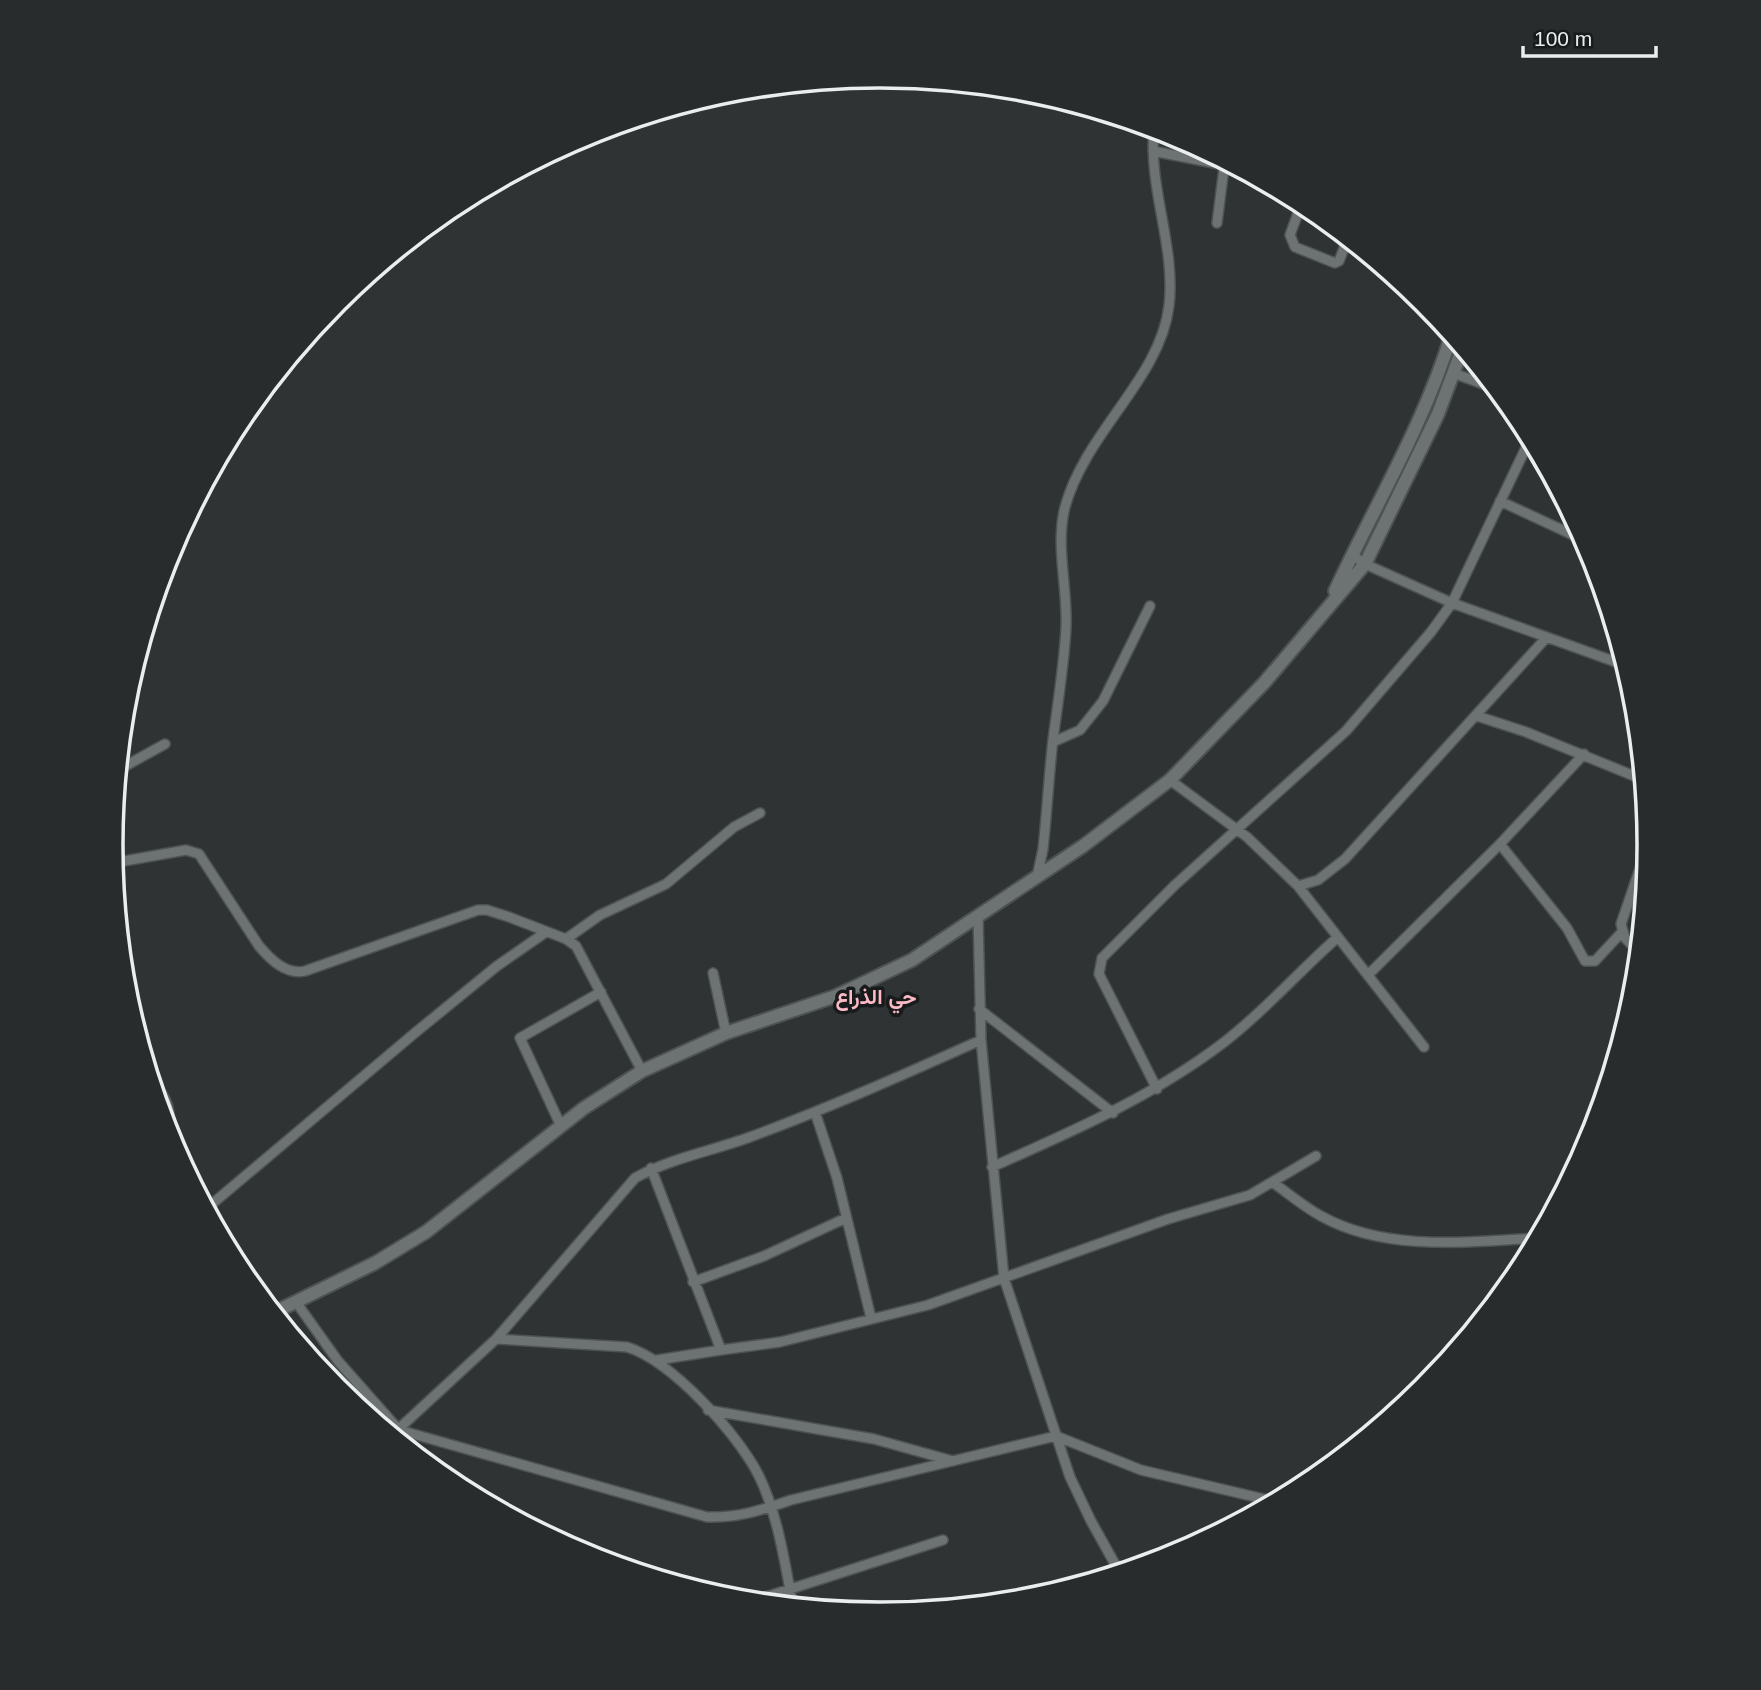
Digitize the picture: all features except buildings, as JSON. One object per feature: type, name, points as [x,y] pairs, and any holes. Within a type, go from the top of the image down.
[{"type":"main road","points":[[1329,604],[1414,436],[1448,344]]},
{"type":"main road","points":[[282,1309],[375,1263],[426,1232],[561,1126],[642,1071],[726,1033],[875,980],[941,943],[1123,817],[1170,780],[1264,683],[1365,564],[1437,414],[1459,357]]},
{"type":"street","points":[[1037,878],[1043,849],[1066,624],[1062,535],[1065,508],[1090,447],[1149,363],[1168,309],[1171,277],[1154,181],[1154,139]]},
{"type":"street","points":[[1153,151],[1206,161]]},
{"type":"street","points":[[1217,223],[1224,170]]},
{"type":"street","points":[[1298,213],[1290,235],[1295,247],[1335,262],[1339,261],[1345,246]]},
{"type":"street","points":[[1453,373],[1480,383]]},
{"type":"street","points":[[1157,1089],[1117,1014],[1099,966],[1112,945],[1346,731],[1452,603],[1526,448]]},
{"type":"street","points":[[1500,501],[1571,534]]},
{"type":"street","points":[[1352,555],[1365,564],[1452,603],[1615,662]]},
{"type":"street","points":[[1053,743],[1080,730],[1103,701],[1150,606]]},
{"type":"street","points":[[1298,886],[1318,880],[1339,865],[1546,638]]},
{"type":"street","points":[[1477,716],[1584,754],[1634,776]]},
{"type":"street","points":[[127,765],[166,744]]},
{"type":"street","points":[[1369,974],[1500,844],[1584,754]]},
{"type":"street","points":[[1170,780],[1236,829],[1298,886],[1424,1047]]},
{"type":"street","points":[[566,939],[600,915],[666,884],[734,827],[760,813]]},
{"type":"street","points":[[1500,844],[1567,928],[1586,961],[1595,961],[1622,932]]},
{"type":"street","points":[[124,861],[186,850],[200,854],[259,946],[271,959],[292,971],[305,971],[478,910],[497,912],[566,939],[583,955],[642,1071]]},
{"type":"street","points":[[1632,944],[1622,932],[1622,918],[1637,876]]},
{"type":"street","points":[[978,916],[981,1040],[1004,1278],[1056,1436],[1091,1521],[1116,1565]]},
{"type":"street","points":[[213,1203],[497,966],[546,932]]},
{"type":"street","points":[[992,1167],[1157,1089],[1226,1041],[1338,937]]},
{"type":"street","points":[[713,973],[726,1033]]},
{"type":"street","points":[[561,1126],[520,1038],[601,992]]},
{"type":"street","points":[[979,1009],[1113,1112]]},
{"type":"street","points":[[399,1430],[496,1339],[618,1194],[635,1178],[652,1168],[747,1138],[815,1112],[981,1040]]},
{"type":"street","points":[[815,1112],[837,1178],[871,1318]]},
{"type":"street","points":[[656,1360],[780,1342],[928,1305],[1168,1219],[1250,1195],[1316,1156]]},
{"type":"street","points":[[652,1168],[721,1350]]},
{"type":"street","points":[[1272,1182],[1319,1216],[1374,1234],[1447,1244],[1528,1239]]},
{"type":"street","points":[[693,1282],[764,1255],[846,1218]]},
{"type":"street","points":[[296,1302],[338,1361],[382,1416]]},
{"type":"street","points":[[496,1339],[627,1347],[656,1360],[682,1381],[747,1457],[759,1476],[770,1507],[791,1597]]},
{"type":"street","points":[[708,1410],[874,1439],[953,1461]]},
{"type":"street","points":[[407,1436],[706,1517],[733,1517],[1056,1436],[1131,1467],[1263,1499]]},
{"type":"street","points":[[773,1595],[943,1540]]},
{"type":"district","name":"حي الذراع","points":[[876,996]]}]
